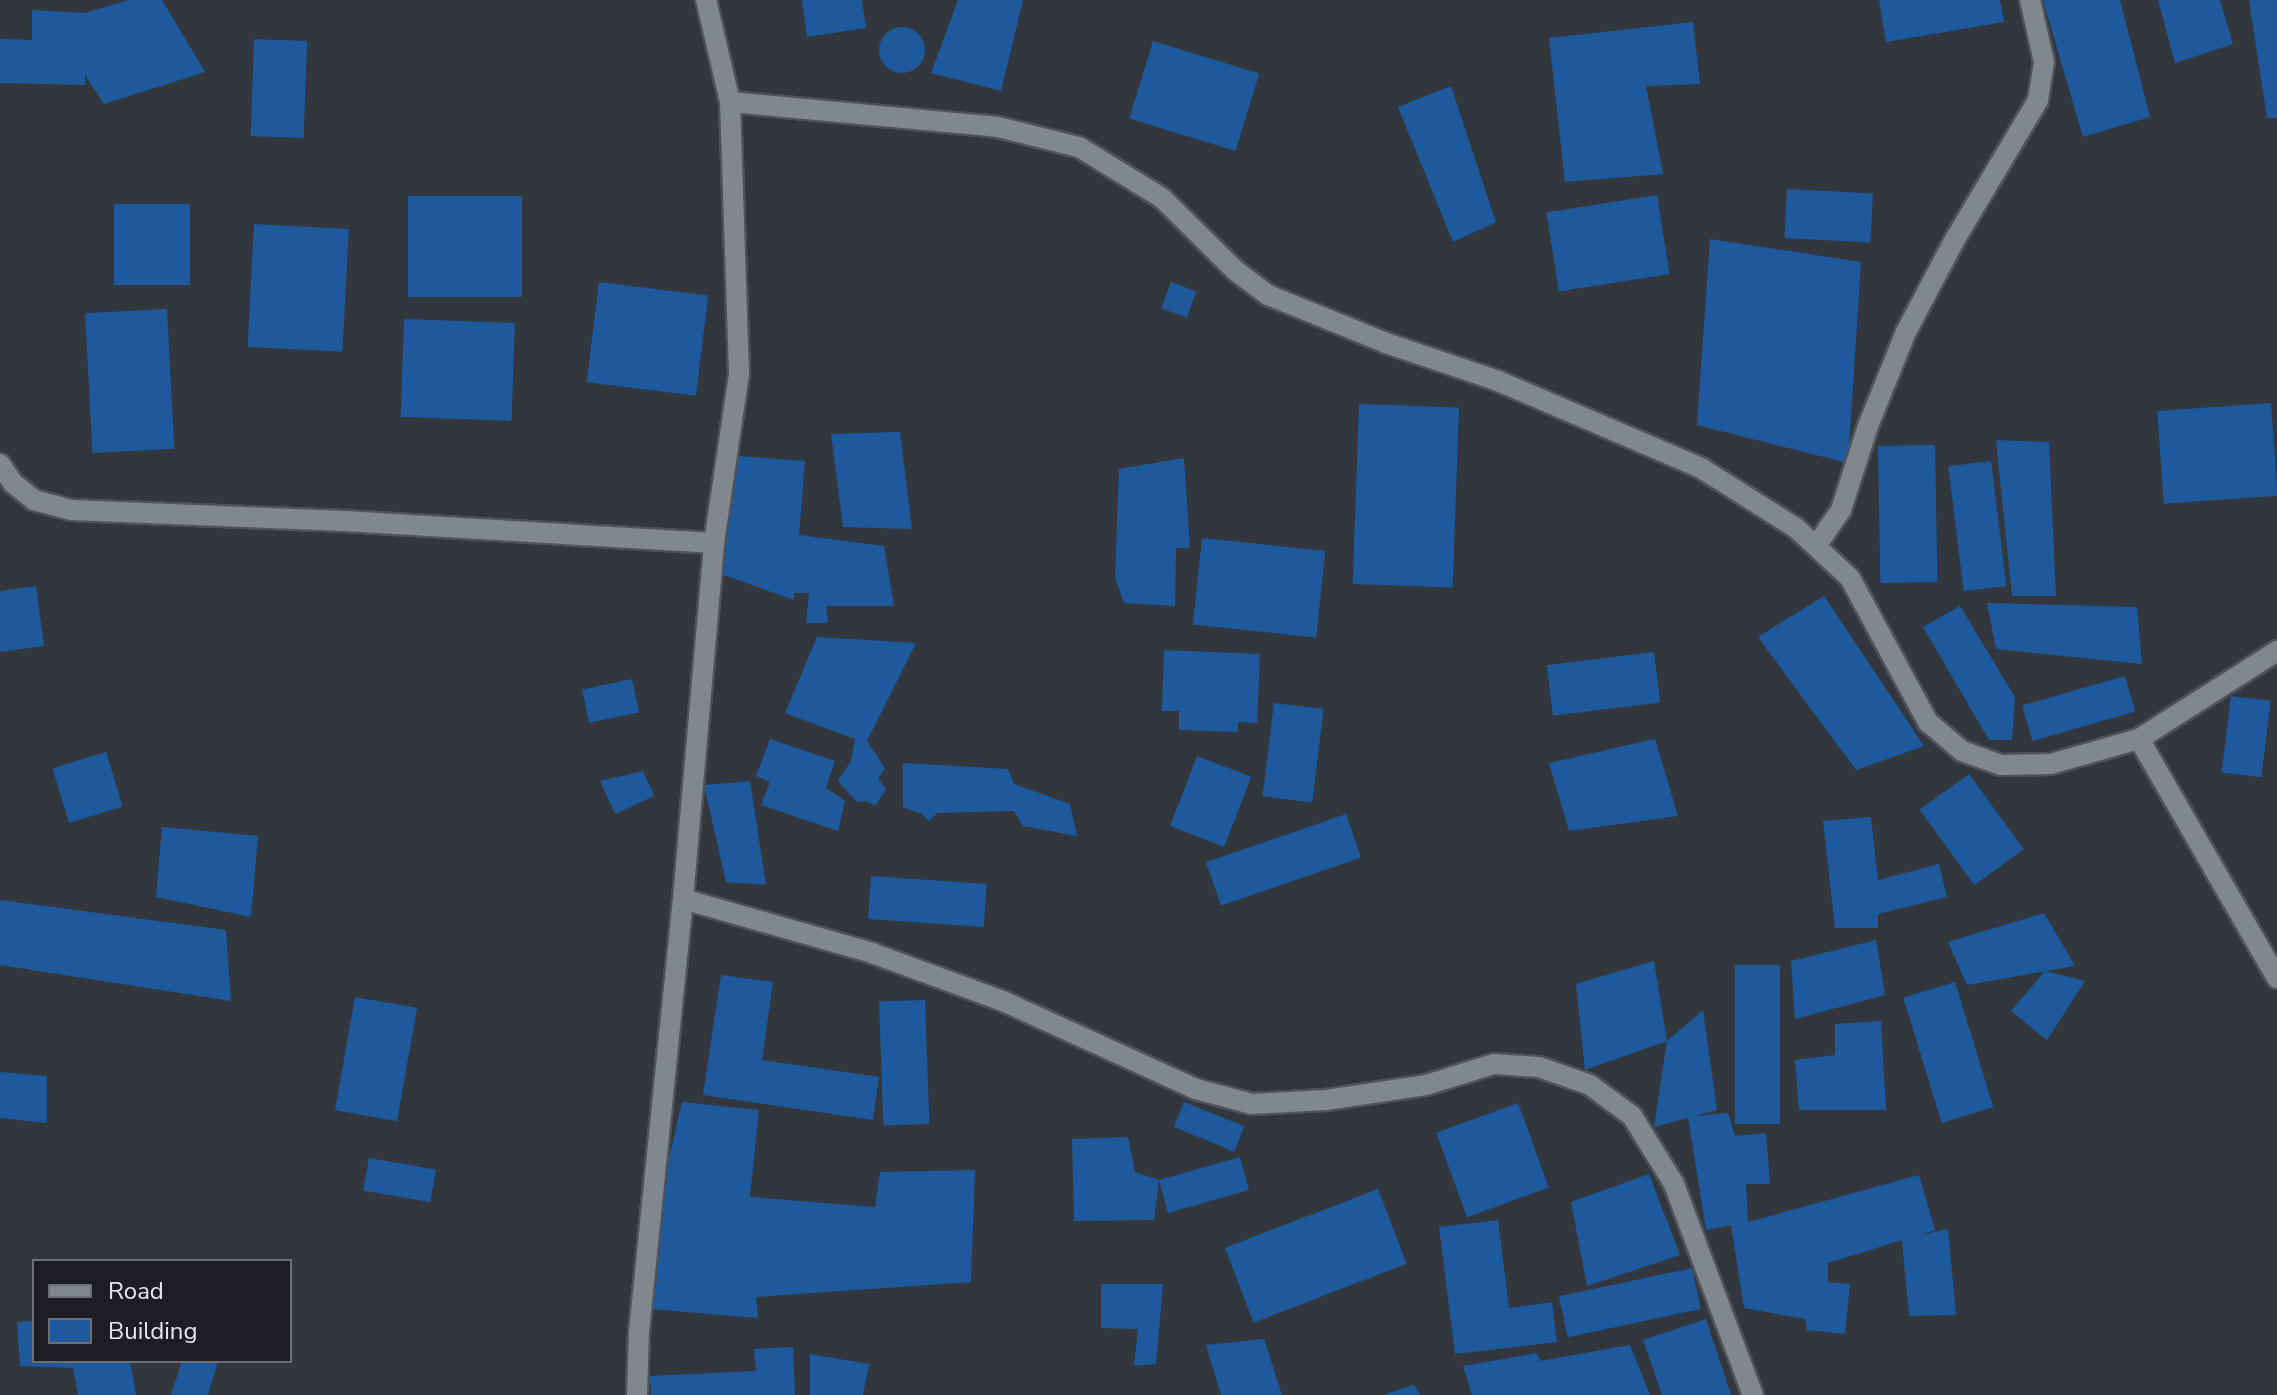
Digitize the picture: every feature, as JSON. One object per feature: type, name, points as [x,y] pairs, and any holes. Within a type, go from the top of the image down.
[{"type":"street","points":[[637,1395],[639,1332],[683,899],[714,543],[739,373],[730,102],[706,0]]},
{"type":"street","points":[[1816,546],[1841,510],[1868,426],[1906,332],[1954,241],[2038,100],[2044,62],[2030,0]]},
{"type":"street","points":[[730,102],[998,127],[1079,147],[1162,198],[1236,271],[1268,295],[1386,343],[1498,381],[1701,468],[1796,528],[1850,578],[1928,722],[1962,751],[2001,765],[2051,764],[2139,739],[2277,651]]},
{"type":"street","points":[[0,464],[13,483],[34,500],[71,510],[344,521],[714,543]]},
{"type":"street","points":[[2139,739],[2277,978]]},
{"type":"street","points":[[683,899],[872,953],[1005,1002],[1196,1089],[1252,1104],[1326,1100],[1426,1085],[1494,1064],[1539,1067],[1590,1085],[1632,1116],[1674,1184],[1753,1395]]},
{"type":"building","points":[[129,0],[162,0],[205,72],[104,104],[85,75],[85,85],[0,83],[0,39],[32,40],[32,10],[84,13]]},
{"type":"building","points":[[802,0],[862,0],[866,28],[807,37]]},
{"type":"building","points":[[958,0],[1023,0],[1001,91],[931,73]]},
{"type":"building","points":[[1879,0],[2000,0],[2004,22],[1886,42]]},
{"type":"building","points":[[2043,0],[2120,0],[2150,117],[2083,137]]},
{"type":"building","points":[[2158,0],[2220,0],[2233,44],[2175,63]]},
{"type":"building","points":[[2249,0],[2277,0],[2277,118],[2267,118]]},
{"type":"building","points":[[1693,22],[1700,84],[1646,86],[1663,174],[1565,182],[1549,38]]},
{"type":"building","points":[[902,27],[919,33],[925,50],[919,67],[902,73],[885,67],[879,50],[885,33]]},
{"type":"building","points":[[254,39],[307,41],[304,138],[251,136]]},
{"type":"building","points":[[1153,41],[1259,73],[1235,151],[1129,118]]},
{"type":"building","points":[[1451,86],[1496,222],[1453,242],[1398,107]]},
{"type":"building","points":[[1787,189],[1873,194],[1870,242],[1784,238]]},
{"type":"building","points":[[1657,195],[1670,274],[1559,292],[1546,213]]},
{"type":"building","points":[[408,196],[522,196],[522,297],[408,297]]},
{"type":"building","points":[[114,204],[190,204],[190,285],[114,285]]},
{"type":"building","points":[[254,224],[349,229],[342,352],[248,347]]},
{"type":"building","points":[[1710,239],[1861,262],[1848,463],[1697,425]]},
{"type":"building","points":[[599,282],[708,295],[696,396],[587,382]]},
{"type":"building","points":[[1171,282],[1196,291],[1187,318],[1161,308]]},
{"type":"building","points":[[167,309],[174,449],[92,453],[85,313]]},
{"type":"building","points":[[404,319],[515,323],[512,421],[401,417]]},
{"type":"building","points":[[2271,403],[2277,496],[2164,504],[2157,411]]},
{"type":"building","points":[[1359,404],[1459,407],[1453,587],[1353,584]]},
{"type":"building","points":[[900,432],[912,529],[843,527],[831,434]]},
{"type":"building","points":[[1996,440],[2049,442],[2056,596],[2012,596]]},
{"type":"building","points":[[1935,445],[1937,582],[1880,583],[1878,446]]},
{"type":"building","points":[[739,456],[805,461],[799,535],[884,546],[894,606],[826,606],[828,623],[806,623],[809,593],[794,593],[794,600],[718,573]]},
{"type":"building","points":[[1184,458],[1190,548],[1176,548],[1175,606],[1124,603],[1115,577],[1119,469]]},
{"type":"building","points":[[1991,461],[2006,586],[1964,591],[1948,466]]},
{"type":"building","points":[[1202,538],[1325,551],[1316,637],[1193,625]]},
{"type":"building","points":[[36,586],[44,646],[0,652],[0,591]]},
{"type":"building","points":[[1824,596],[1924,746],[1856,770],[1758,637]]},
{"type":"building","points":[[1987,603],[2137,607],[2142,664],[1996,649]]},
{"type":"building","points":[[1960,606],[2015,697],[2012,740],[1989,740],[1923,627]]},
{"type":"building","points":[[817,637],[916,643],[867,741],[885,768],[878,779],[886,789],[875,806],[866,801],[857,802],[838,781],[851,761],[855,739],[785,713]]},
{"type":"building","points":[[1164,650],[1260,654],[1257,723],[1238,722],[1238,732],[1179,730],[1179,711],[1162,711]]},
{"type":"building","points":[[1654,652],[1660,703],[1553,716],[1547,665]]},
{"type":"building","points":[[2125,676],[2135,712],[2032,741],[2022,705]]},
{"type":"building","points":[[632,679],[639,712],[589,723],[582,690]]},
{"type":"building","points":[[2231,696],[2271,701],[2261,777],[2222,772]]},
{"type":"building","points":[[1274,703],[1324,709],[1312,802],[1263,796]]},
{"type":"building","points":[[770,739],[835,761],[826,788],[845,801],[838,831],[761,805],[770,782],[756,776]]},
{"type":"building","points":[[1655,739],[1678,816],[1569,831],[1549,763]]},
{"type":"building","points":[[106,752],[123,807],[69,823],[52,768]]},
{"type":"building","points":[[1197,756],[1251,777],[1224,847],[1170,826]]},
{"type":"building","points":[[903,763],[1008,769],[1014,784],[1070,804],[1077,836],[1023,826],[1014,811],[937,813],[929,821],[922,814],[903,807]]},
{"type":"building","points":[[643,771],[654,796],[615,814],[600,781]]},
{"type":"building","points":[[1969,774],[2024,849],[1974,885],[1920,810]]},
{"type":"building","points":[[750,781],[766,885],[726,882],[704,785]]},
{"type":"building","points":[[1346,814],[1361,857],[1221,906],[1206,862]]},
{"type":"building","points":[[1871,817],[1878,880],[1939,864],[1947,897],[1878,914],[1878,928],[1835,928],[1823,821]]},
{"type":"building","points":[[162,827],[258,836],[251,917],[156,897]]},
{"type":"building","points":[[871,876],[987,884],[984,927],[868,919]]},
{"type":"building","points":[[0,900],[226,930],[231,1001],[0,965]]},
{"type":"building","points":[[2044,913],[2075,966],[1967,985],[1948,942]]},
{"type":"building","points":[[1876,940],[1885,995],[1795,1019],[1791,961]]},
{"type":"building","points":[[1654,961],[1667,1041],[1585,1070],[1576,984]]},
{"type":"building","points":[[1735,965],[1780,965],[1780,1124],[1735,1124]]},
{"type":"building","points":[[2045,971],[2085,981],[2047,1040],[2011,1011]]},
{"type":"building","points":[[721,975],[773,982],[762,1060],[879,1077],[873,1120],[703,1095]]},
{"type":"building","points":[[1955,982],[1993,1107],[1942,1123],[1903,998]]},
{"type":"building","points":[[355,997],[417,1008],[397,1121],[335,1110]]},
{"type":"building","points":[[925,1000],[929,1124],[883,1126],[879,1002]]},
{"type":"building","points":[[1703,1010],[1717,1110],[1654,1127],[1667,1041]]},
{"type":"building","points":[[1881,1021],[1886,1110],[1799,1110],[1795,1060],[1835,1055],[1835,1024]]},
{"type":"building","points":[[0,1072],[47,1076],[47,1123],[0,1118]]},
{"type":"building","points":[[682,1102],[759,1110],[750,1197],[875,1207],[880,1172],[975,1170],[971,1282],[756,1297],[758,1318],[651,1309],[659,1201]]},
{"type":"building","points":[[1184,1102],[1244,1126],[1234,1151],[1174,1127]]},
{"type":"building","points":[[1518,1103],[1549,1188],[1467,1217],[1436,1133]]},
{"type":"building","points":[[1728,1113],[1735,1136],[1766,1133],[1770,1184],[1746,1184],[1748,1222],[1919,1175],[1935,1230],[1921,1235],[1948,1229],[1956,1315],[1909,1316],[1902,1240],[1828,1263],[1828,1282],[1850,1284],[1845,1334],[1807,1330],[1805,1319],[1744,1308],[1731,1225],[1706,1230],[1688,1117]]},
{"type":"building","points":[[1128,1137],[1135,1172],[1159,1180],[1154,1220],[1074,1221],[1072,1139]]},
{"type":"building","points":[[1240,1157],[1249,1190],[1168,1213],[1159,1180]]},
{"type":"building","points":[[369,1158],[436,1170],[430,1202],[363,1190]]},
{"type":"building","points":[[1649,1174],[1680,1255],[1587,1286],[1571,1202]]},
{"type":"building","points":[[1378,1189],[1407,1264],[1254,1322],[1225,1248]]},
{"type":"building","points":[[1498,1220],[1509,1308],[1552,1302],[1557,1342],[1455,1354],[1439,1227]]},
{"type":"building","points":[[1692,1268],[1701,1309],[1568,1337],[1559,1296]]},
{"type":"building","points":[[1101,1284],[1163,1284],[1156,1364],[1134,1366],[1138,1329],[1101,1328]]},
{"type":"building","points":[[1706,1319],[1731,1395],[1662,1395],[1643,1340]]},
{"type":"building","points":[[32,1321],[32,1363],[130,1363],[136,1395],[78,1395],[73,1368],[20,1366],[17,1322]]},
{"type":"building","points":[[1264,1339],[1282,1395],[1221,1395],[1206,1345]]},
{"type":"building","points":[[1630,1345],[1650,1395],[1472,1395],[1463,1366],[1537,1353],[1540,1361]]},
{"type":"building","points":[[793,1347],[795,1395],[651,1395],[650,1376],[756,1371],[754,1349]]},
{"type":"building","points":[[810,1354],[869,1364],[863,1395],[810,1395]]},
{"type":"building","points":[[181,1363],[217,1363],[208,1395],[171,1395]]},
{"type":"building","points":[[1414,1385],[1420,1395],[1386,1395],[1386,1394]]}]
